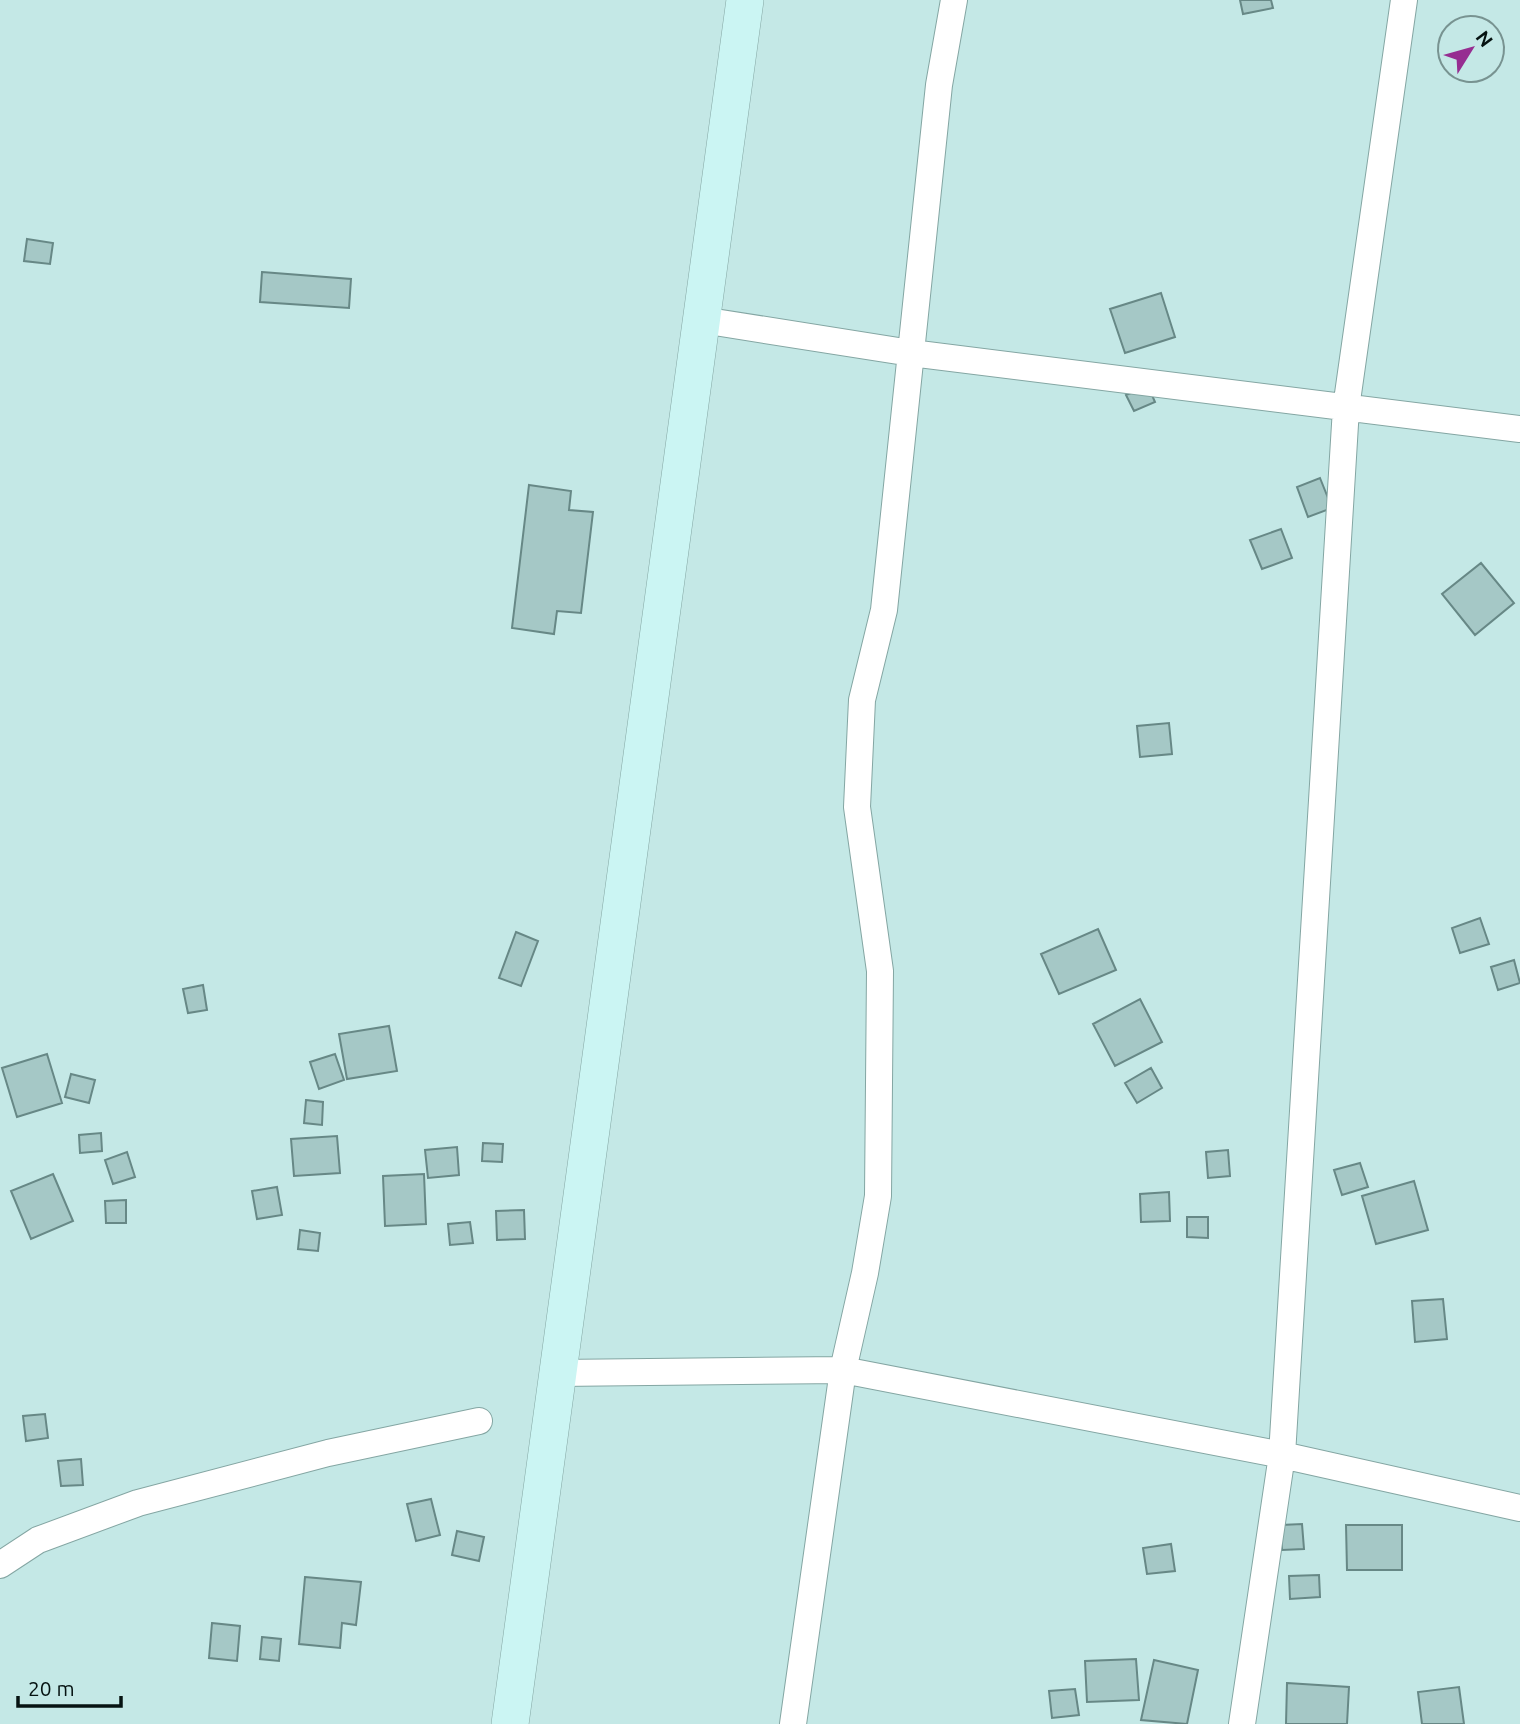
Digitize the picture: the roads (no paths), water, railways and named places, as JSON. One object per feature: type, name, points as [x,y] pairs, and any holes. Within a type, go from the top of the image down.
[{"type":"main road","points":[[510,1724],[745,0]]},
{"type":"street","points":[[793,1724],[843,1370],[865,1273],[878,1196],[880,971],[857,807],[862,700],[884,610],[939,85],[954,0]]},
{"type":"street","points":[[1242,1724],[1282,1455],[1346,408],[1404,0]]},
{"type":"street","points":[[702,320],[911,354],[1520,429]]},
{"type":"street","points":[[558,1373],[843,1370],[1282,1455],[1520,1508]]},
{"type":"street","points":[[0,1565],[38,1540],[138,1503],[328,1453],[478,1421]]}]
